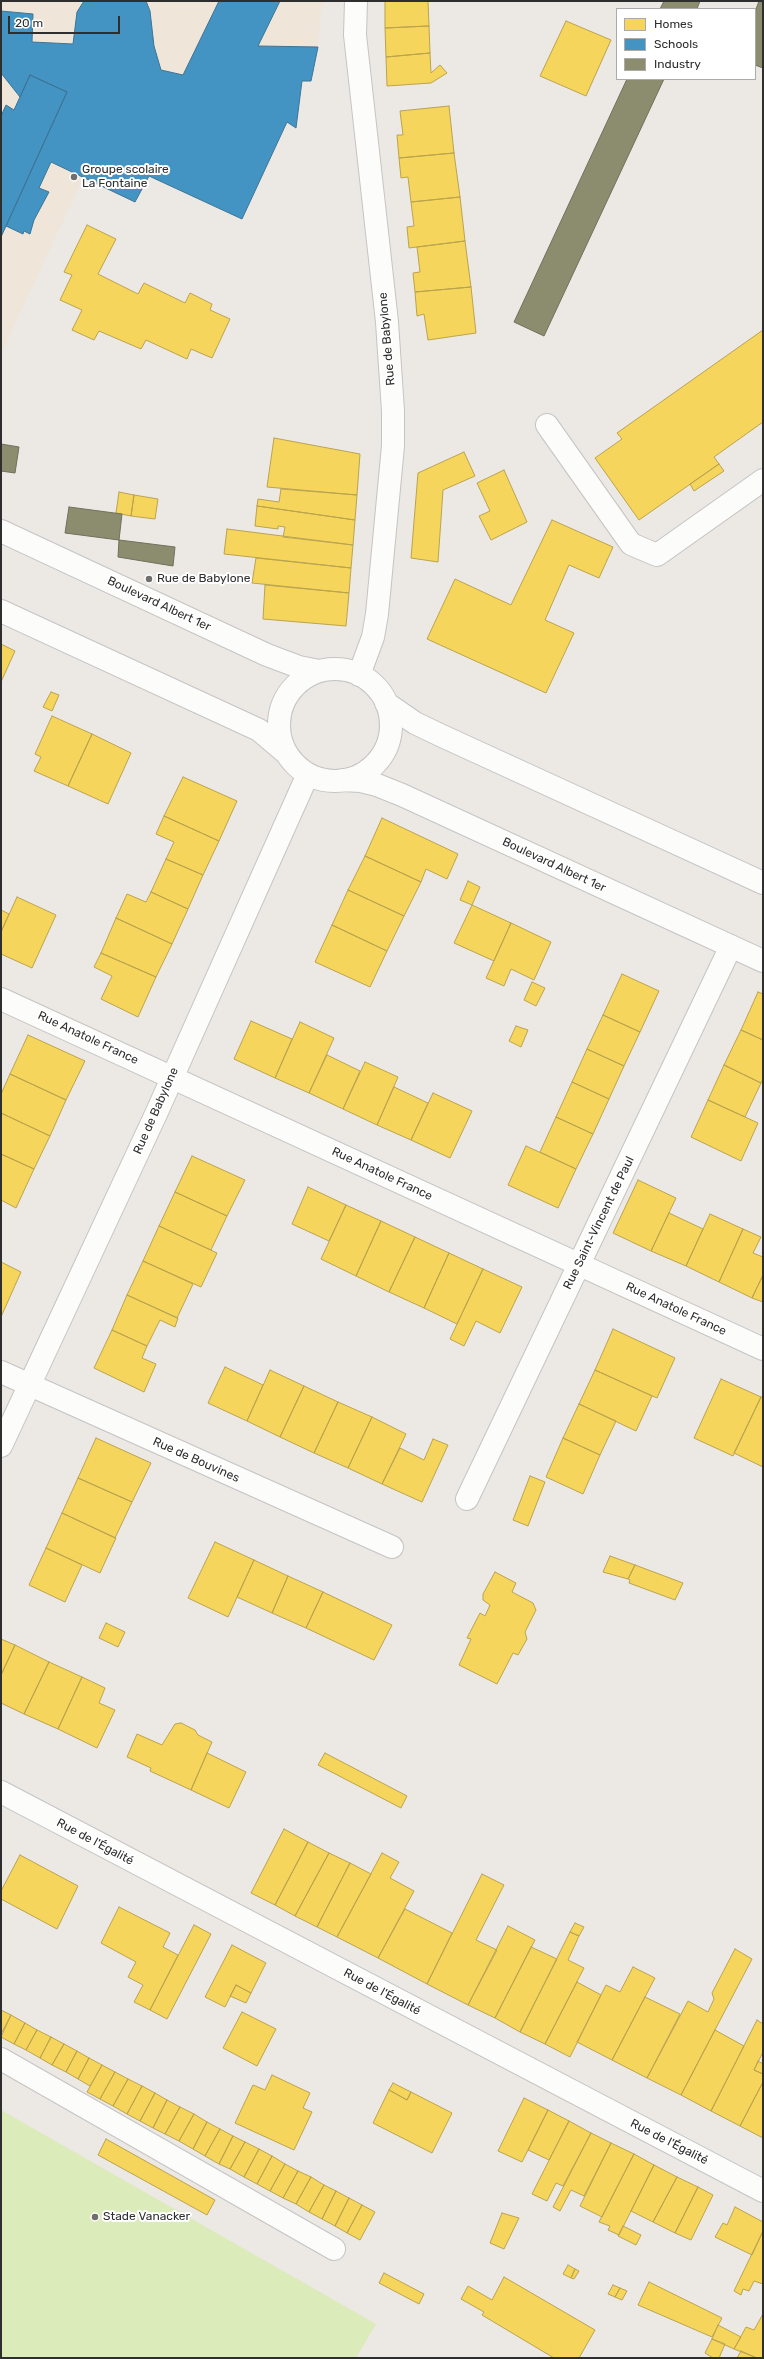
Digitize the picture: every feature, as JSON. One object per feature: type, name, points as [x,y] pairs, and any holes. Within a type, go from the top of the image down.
[{"type":"street","name":"Rue de Babylone","points":[[356,1],[355,35],[387,322],[393,411],[393,446],[377,614],[373,637],[359,675]]},
{"type":"street","points":[[547,425],[631,544],[657,555],[763,480]]},
{"type":"street","name":"Boulevard Albert 1er","points":[[1,531],[284,663],[319,671]]},
{"type":"street","points":[[1,611],[258,730],[272,739],[295,765],[308,774],[324,780],[342,780],[363,773],[384,753],[390,731],[390,717],[386,703],[373,684],[359,675],[342,670],[319,671],[296,684],[287,694],[281,707],[279,727],[285,752]]},
{"type":"street","points":[[386,703],[415,723],[440,735],[763,883]]},
{"type":"street","name":"Rue de Babylone","points":[[1,1446],[172,1076],[308,774]]},
{"type":"street","name":"Boulevard Albert 1er","points":[[342,780],[366,782],[402,795],[763,961]]},
{"type":"street","name":"Rue Saint-Vincent de Paul","points":[[467,1499],[731,946]]},
{"type":"street","name":"Rue Anatole France","points":[[1,998],[763,1349]]},
{"type":"street","name":"Rue de Bouvines","points":[[1,1372],[392,1548]]},
{"type":"street","name":"Rue de l'Égalité","points":[[1,1792],[763,2191]]},
{"type":"street","points":[[1,2059],[334,2249]]},
{"type":"shaded area","name":"Groupe scolaire La Fontaine","points":[[1,1],[325,1],[321,10],[318,47],[242,219],[149,176],[135,202],[83,179],[1,354]]},
{"type":"green space","name":"Stade Vanacker","points":[[1,2110],[376,2324],[356,2358],[1,2358]]},
{"type":"building: Homes","points":[[385,1],[428,1],[429,26],[385,28]]},
{"type":"building: Homes","points":[[566,21],[611,40],[586,96],[540,76]]},
{"type":"building: Homes","points":[[429,26],[430,53],[386,57],[385,28]]},
{"type":"building: Homes","points":[[430,53],[431,73],[440,65],[447,73],[431,83],[387,86],[386,57]]},
{"type":"building: Homes","points":[[449,106],[454,153],[399,158],[397,135],[403,135],[400,111]]},
{"type":"building: Homes","points":[[454,153],[460,197],[411,202],[408,177],[401,178],[399,158]]},
{"type":"building: Homes","points":[[460,197],[465,241],[409,248],[407,227],[414,226],[411,202]]},
{"type":"building: Homes","points":[[87,225],[116,239],[98,274],[138,294],[144,283],[185,303],[190,293],[212,304],[210,310],[230,319],[212,358],[191,349],[187,359],[146,340],[141,349],[99,331],[94,340],[72,330],[82,310],[60,300],[72,275],[64,272]]},
{"type":"building: Homes","points":[[465,241],[471,287],[415,292],[413,273],[420,272],[417,247]]},
{"type":"building: Homes","points":[[471,287],[476,333],[428,340],[424,314],[417,316],[415,292]]},
{"type":"building: Homes","points":[[763,330],[763,422],[714,457],[719,464],[639,520],[595,458],[622,439],[617,433]]},
{"type":"building: Homes","points":[[274,438],[360,454],[357,495],[267,487]]},
{"type":"building: Homes","points":[[464,452],[475,476],[443,490],[438,562],[411,558],[418,473]]},
{"type":"building: Homes","points":[[719,464],[724,471],[694,491],[690,484]]},
{"type":"building: Homes","points":[[504,470],[527,522],[491,540],[479,516],[490,511],[477,483]]},
{"type":"building: Homes","points":[[281,489],[357,495],[355,520],[257,506],[258,499],[279,502]]},
{"type":"building: Homes","points":[[119,492],[134,495],[131,516],[116,513]]},
{"type":"building: Homes","points":[[134,495],[158,499],[155,519],[131,516]]},
{"type":"building: Homes","points":[[257,506],[355,520],[353,545],[283,537],[285,527],[278,526],[278,529],[255,526]]},
{"type":"building: Homes","points":[[552,520],[613,547],[599,578],[569,565],[545,620],[574,633],[546,693],[427,639],[455,579],[511,605]]},
{"type":"building: Homes","points":[[227,529],[353,545],[351,568],[224,554]]},
{"type":"building: Homes","points":[[256,558],[351,568],[349,593],[252,583]]},
{"type":"building: Homes","points":[[265,585],[349,593],[346,626],[263,619]]},
{"type":"building: Homes","points":[[1,644],[15,651],[1,682]]},
{"type":"building: Homes","points":[[51,692],[59,695],[52,711],[43,707]]},
{"type":"building: Homes","points":[[52,716],[92,734],[68,786],[34,771],[41,757],[35,754]]},
{"type":"building: Homes","points":[[92,734],[131,753],[108,804],[68,786]]},
{"type":"building: Homes","points":[[183,777],[237,801],[219,841],[164,816]]},
{"type":"building: Homes","points":[[164,816],[219,841],[203,875],[166,859],[174,842],[156,834]]},
{"type":"building: Homes","points":[[382,818],[458,854],[447,879],[426,869],[421,882],[365,856]]},
{"type":"building: Homes","points":[[365,856],[421,882],[404,916],[348,890]]},
{"type":"building: Homes","points":[[166,859],[203,875],[188,909],[151,892]]},
{"type":"building: Homes","points":[[468,881],[480,887],[472,905],[460,900]]},
{"type":"building: Homes","points":[[348,890],[404,916],[387,951],[332,925]]},
{"type":"building: Homes","points":[[151,892],[188,909],[172,944],[116,918],[127,894],[146,902]]},
{"type":"building: Homes","points":[[17,897],[56,915],[32,968],[1,954],[1,932]]},
{"type":"building: Homes","points":[[472,905],[511,923],[494,961],[454,943]]},
{"type":"building: Homes","points":[[1,910],[9,914],[1,932]]},
{"type":"building: Homes","points":[[116,918],[172,944],[156,977],[101,953]]},
{"type":"building: Homes","points":[[511,923],[551,942],[534,980],[511,969],[504,986],[486,978]]},
{"type":"building: Homes","points":[[332,925],[387,951],[370,987],[315,962]]},
{"type":"building: Homes","points":[[101,953],[156,977],[138,1017],[101,999],[112,976],[94,967]]},
{"type":"building: Homes","points":[[622,974],[659,991],[640,1032],[603,1015]]},
{"type":"building: Homes","points":[[532,982],[545,988],[536,1006],[524,1000]]},
{"type":"building: Homes","points":[[758,992],[763,994],[763,1040],[741,1030]]},
{"type":"building: Homes","points":[[603,1015],[640,1032],[624,1066],[587,1049]]},
{"type":"building: Homes","points":[[251,1021],[292,1039],[275,1078],[234,1059]]},
{"type":"building: Homes","points":[[300,1022],[334,1038],[309,1093],[275,1078]]},
{"type":"building: Homes","points":[[516,1026],[528,1030],[521,1047],[509,1041]]},
{"type":"building: Homes","points":[[741,1030],[763,1040],[763,1079],[761,1083],[724,1065]]},
{"type":"building: Homes","points":[[28,1035],[85,1061],[66,1100],[10,1074]]},
{"type":"building: Homes","points":[[587,1049],[624,1066],[609,1099],[572,1082]]},
{"type":"building: Homes","points":[[327,1055],[360,1071],[343,1109],[309,1093]]},
{"type":"building: Homes","points":[[365,1062],[398,1077],[377,1125],[343,1109]]},
{"type":"building: Homes","points":[[724,1065],[761,1083],[745,1117],[708,1100]]},
{"type":"building: Homes","points":[[10,1074],[66,1100],[50,1136],[1,1113],[1,1094]]},
{"type":"building: Homes","points":[[572,1082],[609,1099],[593,1134],[556,1117]]},
{"type":"building: Homes","points":[[394,1087],[428,1103],[411,1140],[377,1125]]},
{"type":"building: Homes","points":[[433,1093],[472,1111],[450,1158],[411,1140]]},
{"type":"building: Homes","points":[[708,1100],[758,1123],[741,1161],[691,1137]]},
{"type":"building: Homes","points":[[1,1113],[50,1136],[34,1169],[1,1154]]},
{"type":"building: Homes","points":[[556,1117],[593,1134],[576,1169],[540,1152]]},
{"type":"building: Homes","points":[[526,1146],[576,1169],[558,1208],[508,1185]]},
{"type":"building: Homes","points":[[1,1154],[34,1169],[16,1208],[1,1200]]},
{"type":"building: Homes","points":[[192,1156],[245,1180],[227,1216],[175,1192]]},
{"type":"building: Homes","points":[[638,1180],[676,1198],[651,1251],[613,1233]]},
{"type":"building: Homes","points":[[308,1187],[346,1205],[329,1241],[292,1224]]},
{"type":"building: Homes","points":[[175,1192],[227,1216],[211,1250],[159,1226]]},
{"type":"building: Homes","points":[[346,1205],[381,1221],[356,1276],[321,1259]]},
{"type":"building: Homes","points":[[669,1213],[703,1229],[686,1266],[651,1251]]},
{"type":"building: Homes","points":[[710,1214],[743,1229],[719,1282],[686,1266]]},
{"type":"building: Homes","points":[[381,1221],[415,1237],[389,1292],[356,1276]]},
{"type":"building: Homes","points":[[159,1226],[217,1253],[201,1287],[143,1261]]},
{"type":"building: Homes","points":[[743,1229],[761,1237],[753,1253],[763,1257],[763,1275],[752,1298],[719,1282]]},
{"type":"building: Homes","points":[[415,1237],[449,1253],[424,1308],[389,1292]]},
{"type":"building: Homes","points":[[449,1253],[483,1269],[457,1324],[424,1308]]},
{"type":"building: Homes","points":[[143,1261],[193,1284],[177,1318],[127,1295]]},
{"type":"building: Homes","points":[[1,1262],[21,1272],[1,1317]]},
{"type":"building: Homes","points":[[483,1269],[522,1287],[500,1333],[476,1321],[464,1346],[450,1339]]},
{"type":"building: Homes","points":[[763,1275],[763,1302],[752,1298]]},
{"type":"building: Homes","points":[[127,1295],[178,1318],[175,1327],[160,1320],[147,1346],[112,1330]]},
{"type":"building: Homes","points":[[613,1329],[675,1358],[657,1398],[595,1370]]},
{"type":"building: Homes","points":[[112,1330],[147,1346],[142,1358],[156,1364],[144,1392],[94,1368]]},
{"type":"building: Homes","points":[[225,1367],[263,1385],[247,1421],[208,1403]]},
{"type":"building: Homes","points":[[270,1370],[304,1386],[280,1437],[247,1421]]},
{"type":"building: Homes","points":[[595,1370],[652,1396],[636,1431],[579,1404]]},
{"type":"building: Homes","points":[[721,1379],[761,1397],[733,1456],[694,1438]]},
{"type":"building: Homes","points":[[304,1386],[338,1402],[314,1453],[280,1437]]},
{"type":"building: Homes","points":[[761,1397],[763,1398],[763,1467],[734,1453]]},
{"type":"building: Homes","points":[[338,1402],[372,1417],[348,1468],[314,1453]]},
{"type":"building: Homes","points":[[579,1404],[616,1421],[600,1455],[563,1438]]},
{"type":"building: Homes","points":[[372,1417],[406,1434],[382,1484],[348,1468]]},
{"type":"building: Homes","points":[[96,1438],[151,1463],[132,1502],[78,1478]]},
{"type":"building: Homes","points":[[563,1438],[600,1455],[583,1494],[546,1477]]},
{"type":"building: Homes","points":[[433,1439],[448,1445],[422,1502],[382,1484],[400,1448],[424,1460]]},
{"type":"building: Homes","points":[[530,1476],[545,1482],[528,1526],[513,1520]]},
{"type":"building: Homes","points":[[78,1478],[132,1502],[115,1538],[62,1513]]},
{"type":"building: Homes","points":[[62,1513],[116,1538],[100,1573],[46,1548]]},
{"type":"building: Homes","points":[[215,1542],[254,1560],[228,1617],[188,1598]]},
{"type":"building: Homes","points":[[46,1548],[82,1565],[65,1602],[29,1585]]},
{"type":"building: Homes","points":[[610,1556],[635,1565],[628,1579],[603,1572]]},
{"type":"building: Homes","points":[[254,1560],[288,1576],[272,1613],[237,1597]]},
{"type":"building: Homes","points":[[635,1565],[683,1583],[675,1600],[629,1583],[630,1580],[628,1579]]},
{"type":"building: Homes","points":[[495,1572],[516,1583],[512,1592],[533,1603],[536,1610],[525,1632],[527,1639],[518,1655],[513,1653],[497,1684],[459,1665],[471,1639],[467,1638],[480,1613],[485,1616],[490,1605],[483,1600],[483,1594]]},
{"type":"building: Homes","points":[[288,1576],[323,1592],[306,1628],[272,1613]]},
{"type":"building: Homes","points":[[323,1592],[392,1625],[374,1660],[306,1628]]},
{"type":"building: Homes","points":[[106,1623],[125,1632],[118,1647],[99,1638]]},
{"type":"building: Homes","points":[[1,1639],[15,1645],[1,1675]]},
{"type":"building: Homes","points":[[15,1645],[49,1662],[24,1714],[1,1703],[1,1675]]},
{"type":"building: Homes","points":[[49,1662],[82,1677],[58,1729],[24,1714]]},
{"type":"building: Homes","points":[[82,1677],[105,1688],[99,1703],[115,1710],[97,1748],[58,1729]]},
{"type":"building: Homes","points":[[181,1723],[195,1730],[198,1735],[212,1742],[191,1790],[150,1771],[151,1768],[127,1757],[137,1734],[162,1745],[175,1724]]},
{"type":"building: Homes","points":[[207,1753],[246,1772],[229,1808],[191,1790]]},
{"type":"building: Homes","points":[[325,1753],[407,1796],[401,1808],[318,1765]]},
{"type":"building: Homes","points":[[284,1829],[308,1842],[275,1905],[251,1893]]},
{"type":"building: Homes","points":[[308,1842],[329,1853],[295,1916],[275,1905]]},
{"type":"building: Homes","points":[[329,1853],[350,1863],[317,1927],[295,1916]]},
{"type":"building: Homes","points":[[382,1853],[399,1862],[390,1878],[414,1891],[378,1958],[337,1937]]},
{"type":"building: Homes","points":[[20,1855],[78,1886],[57,1929],[1,1899],[1,1891]]},
{"type":"building: Homes","points":[[350,1863],[371,1874],[337,1937],[317,1927]]},
{"type":"building: Homes","points":[[482,1874],[504,1885],[476,1940],[497,1950],[468,2005],[427,1984]]},
{"type":"building: Homes","points":[[119,1907],[170,1933],[163,1947],[178,1955],[150,2010],[134,2002],[143,1985],[128,1977],[136,1962],[101,1943]]},
{"type":"building: Homes","points":[[405,1909],[452,1933],[427,1984],[378,1958]]},
{"type":"building: Homes","points":[[575,1923],[584,1927],[579,1936],[570,1932]]},
{"type":"building: Homes","points":[[194,1925],[211,1934],[167,2019],[150,2010]]},
{"type":"building: Homes","points":[[508,1926],[535,1940],[495,2018],[468,2005]]},
{"type":"building: Homes","points":[[570,1932],[579,1936],[568,1960],[584,1968],[545,2044],[520,2032]]},
{"type":"building: Homes","points":[[232,1945],[266,1963],[251,1993],[236,1985],[225,2007],[205,1997]]},
{"type":"building: Homes","points":[[531,1947],[557,1959],[520,2032],[495,2018]]},
{"type":"building: Homes","points":[[735,1949],[752,1959],[681,2095],[647,2078],[688,2001],[708,2012],[714,1999],[712,1993]]},
{"type":"building: Homes","points":[[633,1967],[655,1978],[612,2060],[577,2042],[606,1985],[620,1992]]},
{"type":"building: Homes","points":[[577,1982],[601,1995],[570,2057],[545,2044]]},
{"type":"building: Homes","points":[[236,1985],[251,1993],[246,2003],[230,1996]]},
{"type":"building: Homes","points":[[645,1997],[680,2014],[647,2078],[612,2060]]},
{"type":"building: Homes","points":[[1,2010],[11,2015],[1,2034]]},
{"type":"building: Homes","points":[[242,2012],[276,2029],[257,2066],[223,2048]]},
{"type":"building: Homes","points":[[11,2015],[25,2023],[14,2044],[1,2037]]},
{"type":"building: Homes","points":[[757,2020],[763,2024],[763,2052],[754,2070],[763,2074],[763,2082],[740,2126],[711,2111]]},
{"type":"building: Homes","points":[[25,2023],[37,2030],[26,2050],[14,2044]]},
{"type":"building: Homes","points":[[37,2030],[51,2037],[40,2058],[26,2050]]},
{"type":"building: Homes","points":[[715,2030],[744,2046],[711,2111],[681,2095]]},
{"type":"building: Homes","points":[[51,2037],[64,2044],[52,2065],[40,2058]]},
{"type":"building: Homes","points":[[64,2044],[77,2051],[66,2072],[52,2065]]},
{"type":"building: Homes","points":[[77,2051],[89,2058],[78,2079],[66,2072]]},
{"type":"building: Homes","points":[[89,2058],[102,2065],[90,2086],[78,2079]]},
{"type":"building: Homes","points":[[758,2061],[763,2064],[763,2074],[754,2070]]},
{"type":"building: Homes","points":[[102,2065],[115,2072],[100,2099],[87,2092]]},
{"type":"building: Homes","points":[[115,2072],[128,2079],[113,2106],[100,2099]]},
{"type":"building: Homes","points":[[272,2075],[310,2093],[303,2108],[312,2112],[294,2150],[235,2123],[253,2085],[265,2090]]},
{"type":"building: Homes","points":[[128,2079],[142,2086],[127,2114],[113,2106]]},
{"type":"building: Homes","points":[[763,2082],[763,2138],[740,2126]]},
{"type":"building: Homes","points":[[393,2083],[411,2092],[407,2100],[389,2090]]},
{"type":"building: Homes","points":[[142,2086],[155,2093],[140,2121],[127,2114]]},
{"type":"building: Homes","points":[[389,2090],[407,2100],[411,2092],[452,2113],[432,2153],[373,2123]]},
{"type":"building: Homes","points":[[155,2093],[167,2100],[153,2128],[140,2121]]},
{"type":"building: Homes","points":[[524,2098],[548,2110],[522,2162],[498,2151]]},
{"type":"building: Homes","points":[[167,2100],[180,2107],[165,2134],[153,2128]]},
{"type":"building: Homes","points":[[180,2107],[194,2114],[179,2141],[165,2134]]},
{"type":"building: Homes","points":[[548,2110],[569,2121],[549,2160],[528,2150]]},
{"type":"building: Homes","points":[[194,2114],[207,2122],[193,2149],[179,2141]]},
{"type":"building: Homes","points":[[569,2121],[591,2133],[563,2186],[556,2183],[547,2201],[532,2194]]},
{"type":"building: Homes","points":[[207,2122],[220,2129],[205,2156],[193,2149]]},
{"type":"building: Homes","points":[[220,2129],[233,2136],[219,2164],[205,2156]]},
{"type":"building: Homes","points":[[591,2133],[611,2143],[584,2196],[571,2190],[560,2211],[553,2207]]},
{"type":"building: Homes","points":[[233,2136],[245,2142],[230,2169],[219,2164]]},
{"type":"building: Homes","points":[[106,2139],[215,2200],[207,2215],[98,2155]]},
{"type":"building: Homes","points":[[245,2142],[259,2149],[244,2177],[230,2169]]},
{"type":"building: Homes","points":[[611,2143],[634,2154],[602,2217],[580,2206]]},
{"type":"building: Homes","points":[[259,2149],[272,2156],[257,2184],[244,2177]]},
{"type":"building: Homes","points":[[634,2154],[654,2165],[619,2235],[608,2230],[610,2226],[599,2222]]},
{"type":"building: Homes","points":[[272,2156],[285,2164],[270,2191],[257,2184]]},
{"type":"building: Homes","points":[[285,2164],[298,2171],[283,2198],[270,2191]]},
{"type":"building: Homes","points":[[654,2165],[677,2177],[653,2222],[631,2211]]},
{"type":"building: Homes","points":[[298,2171],[311,2177],[296,2204],[283,2198]]},
{"type":"building: Homes","points":[[311,2177],[324,2185],[309,2212],[296,2204]]},
{"type":"building: Homes","points":[[677,2177],[698,2187],[675,2233],[653,2222]]},
{"type":"building: Homes","points":[[324,2185],[336,2191],[322,2219],[309,2212]]},
{"type":"building: Homes","points":[[698,2187],[713,2195],[691,2240],[675,2233]]},
{"type":"building: Homes","points":[[336,2191],[349,2198],[335,2226],[322,2219]]},
{"type":"building: Homes","points":[[349,2198],[362,2205],[347,2233],[335,2226]]},
{"type":"building: Homes","points":[[362,2205],[375,2212],[360,2240],[347,2233]]},
{"type":"building: Homes","points":[[735,2207],[763,2222],[763,2231],[752,2255],[715,2237],[723,2223],[727,2225]]},
{"type":"building: Homes","points":[[502,2213],[519,2218],[504,2249],[490,2243]]},
{"type":"building: Homes","points":[[623,2226],[641,2235],[636,2245],[618,2236]]},
{"type":"building: Homes","points":[[763,2231],[763,2284],[754,2281],[749,2291],[743,2289],[741,2295],[734,2291]]},
{"type":"building: Homes","points":[[568,2265],[575,2269],[571,2278],[563,2274]]},
{"type":"building: Homes","points":[[575,2269],[579,2271],[574,2279],[571,2278]]},
{"type":"building: Homes","points":[[384,2273],[424,2294],[419,2304],[379,2283]]},
{"type":"building: Homes","points":[[504,2277],[595,2330],[579,2358],[554,2358],[482,2315],[484,2312],[461,2299],[468,2286],[492,2300]]},
{"type":"building: Homes","points":[[649,2282],[722,2318],[712,2337],[638,2305]]},
{"type":"building: Homes","points":[[613,2285],[620,2288],[615,2297],[608,2294]]},
{"type":"building: Homes","points":[[620,2288],[627,2291],[622,2300],[615,2297]]},
{"type":"building: Homes","points":[[763,2314],[763,2358],[757,2358],[734,2349],[746,2327],[754,2330]]},
{"type":"building: Homes","points":[[718,2325],[741,2337],[734,2349],[712,2339]]},
{"type":"building: Homes","points":[[712,2339],[725,2344],[719,2358],[713,2358],[705,2353]]},
{"type":"building: Homes","points":[[741,2351],[757,2358],[737,2358]]},
{"type":"building: Schools","name":"Groupe scolaire La Fontaine","points":[[84,1],[146,1],[150,11],[154,46],[161,70],[183,75],[219,1],[280,1],[258,46],[318,47],[311,81],[302,81],[296,128],[287,122],[242,219],[149,176],[135,202],[51,162],[39,188],[49,192],[34,220],[30,234],[24,231],[23,234],[6,226],[67,92],[30,75],[20,97],[1,73],[1,11],[33,14],[32,42],[73,44],[77,12]]},
{"type":"building: Schools","points":[[30,75],[67,92],[1,237],[1,116],[6,105],[14,110]]},
{"type":"building: Industry","points":[[664,1],[700,1],[697,8],[660,8]]},
{"type":"building: Industry","points":[[759,1],[763,1],[763,68],[756,65],[756,9]]},
{"type":"building: Industry","points":[[627,80],[664,80],[544,336],[514,322]]},
{"type":"building: Industry","points":[[1,444],[19,447],[15,473],[1,471]]},
{"type":"building: Industry","points":[[69,507],[122,514],[119,540],[65,533]]},
{"type":"building: Industry","points":[[119,540],[175,547],[173,566],[118,557]]},
{"type":"place","name":"Groupe scolaire La Fontaine","points":[[74,177]]},
{"type":"place","name":"Rue de Babylone","points":[[149,579]]},
{"type":"place","name":"Stade Vanacker","points":[[95,2217]]}]
